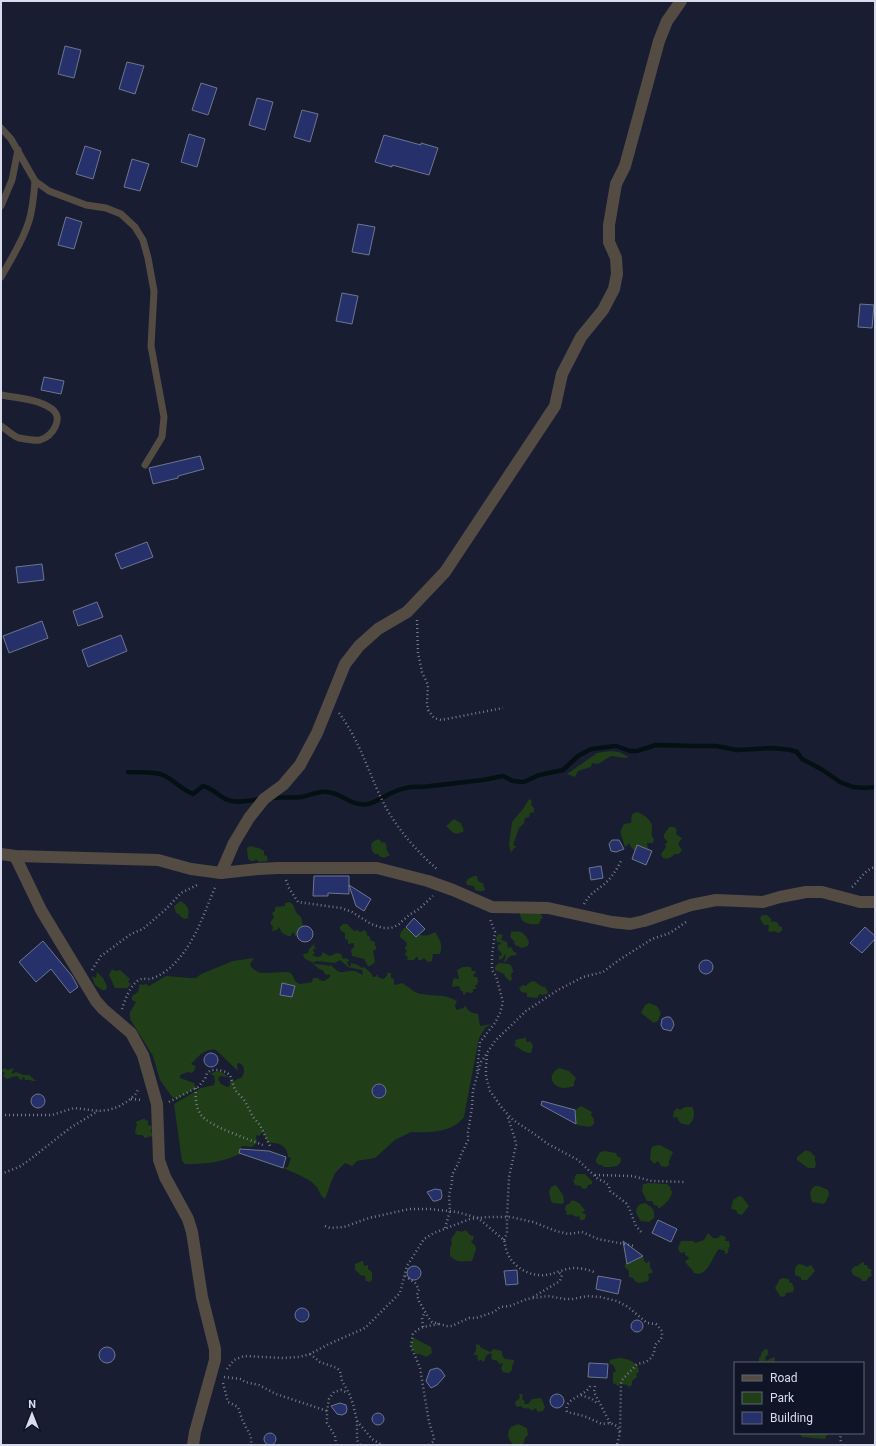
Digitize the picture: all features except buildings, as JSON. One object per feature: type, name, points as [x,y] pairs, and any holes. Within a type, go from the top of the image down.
[{"type":"street","points":[[221,873],[234,843],[249,818],[264,799],[283,785],[300,765],[317,733],[345,664],[359,646],[378,629],[407,612],[445,572],[555,406],[562,374],[581,337],[602,310],[614,289],[618,274],[616,258],[609,242],[609,225],[616,184],[625,166],[659,41],[668,22],[681,1]]},
{"type":"street","points":[[1,854],[15,856],[158,860],[191,869],[221,873],[278,868],[377,868],[428,881],[492,906],[548,908],[612,922],[630,924],[644,921],[691,904],[716,900],[763,902],[806,892],[822,892],[860,902],[875,902]]},
{"type":"street","points":[[15,856],[41,910],[87,986],[103,1010],[131,1033],[143,1055],[149,1074],[157,1104],[159,1160],[165,1177],[188,1219],[192,1232],[202,1297],[215,1349],[216,1371],[195,1432],[193,1445]]},
{"type":"lane","points":[[1,128],[11,139],[35,181],[49,190],[86,205],[106,208],[121,214],[135,227],[143,240],[154,291],[150,346],[164,417],[162,437],[144,465]]},
{"type":"lane","points":[[1,206],[12,180],[18,150]]},
{"type":"lane","points":[[1,277],[19,245],[29,222],[35,181]]},
{"type":"lane","points":[[1,395],[40,403],[52,409],[56,414],[57,420],[55,429],[40,440],[30,440],[17,437],[1,426]]},
{"type":"path","points":[[419,599],[417,623],[418,653],[422,672],[428,685],[428,710],[434,718],[440,720],[503,708]]},
{"type":"path","points":[[334,691],[339,713],[350,728],[370,768],[382,798],[394,820],[407,838],[443,874]]},
{"type":"path","points":[[578,915],[579,911],[590,895],[601,887],[615,873],[621,861]]},
{"type":"path","points":[[831,895],[851,888],[863,874],[875,867]]},
{"type":"path","points":[[278,868],[285,877],[289,888],[298,902],[341,908],[352,912],[371,924],[383,928],[394,928],[437,893],[447,888]]},
{"type":"path","points":[[131,1033],[123,1020],[122,1010],[126,999],[138,980],[158,976],[171,968],[184,953],[196,934],[221,873]]},
{"type":"path","points":[[87,986],[89,977],[101,956],[131,934],[143,929],[165,910],[181,893],[201,883]]},
{"type":"path","points":[[477,1075],[480,1042],[495,1023],[503,1002],[496,976],[492,970],[495,932],[489,917]]},
{"type":"path","points":[[445,1228],[450,1211],[449,1195],[452,1175],[468,1140],[473,1090],[477,1075],[481,1062],[495,1041],[526,1011],[558,990],[583,977],[602,972],[652,939],[670,933],[691,918]]},
{"type":"path","points":[[488,1052],[486,1076],[490,1090],[507,1114],[513,1120],[548,1144],[578,1160],[594,1175],[605,1182],[609,1186],[610,1191],[626,1203],[636,1226],[642,1233]]},
{"type":"path","points":[[131,1098],[157,1104],[170,1102],[196,1088],[211,1070],[226,1072],[230,1075],[235,1090],[245,1101],[253,1117],[260,1125],[270,1146]]},
{"type":"path","points":[[1,1115],[52,1115],[74,1108],[99,1111],[108,1110],[118,1107],[131,1098],[149,1074]]},
{"type":"path","points":[[196,1088],[195,1097],[198,1109],[200,1115],[206,1121],[224,1130],[263,1145]]},
{"type":"path","points":[[1,1174],[19,1167],[70,1128],[99,1111]]},
{"type":"path","points":[[507,1114],[516,1145],[509,1177],[507,1233],[504,1240],[509,1255],[515,1264],[522,1270],[531,1274],[550,1274],[557,1271],[576,1268],[594,1272]]},
{"type":"path","points":[[594,1175],[632,1176],[652,1181],[686,1182]]},
{"type":"path","points":[[325,1226],[330,1228],[344,1227],[369,1218],[409,1209],[450,1211],[478,1218],[504,1240]]},
{"type":"path","points":[[216,1371],[226,1369],[238,1357],[283,1358],[299,1357],[310,1354],[370,1324],[400,1294],[407,1266],[424,1239],[445,1228],[470,1219],[507,1217],[534,1222],[568,1234],[582,1232],[598,1239],[635,1246]]},
{"type":"path","points":[[405,1276],[419,1289],[417,1295],[419,1301],[432,1322],[452,1326],[469,1318],[476,1318],[494,1312],[500,1307],[510,1306],[531,1298],[560,1281],[562,1275],[557,1271]]},
{"type":"path","points":[[531,1298],[548,1296],[573,1299],[587,1296],[606,1298],[617,1301],[628,1307],[647,1323],[656,1324],[662,1331],[661,1339],[655,1345],[654,1353],[651,1358],[646,1362],[637,1364],[622,1380],[620,1433],[617,1445]]},
{"type":"path","points":[[423,1327],[422,1318],[425,1312]]},
{"type":"path","points":[[429,1445],[434,1441],[434,1438],[428,1417],[420,1368],[411,1346],[413,1334],[417,1330],[423,1327],[439,1324]]},
{"type":"path","points":[[310,1354],[320,1362],[337,1368],[340,1371],[342,1381],[353,1404],[357,1421],[357,1440],[360,1445]]},
{"type":"path","points":[[216,1371],[222,1377],[228,1402],[238,1407],[244,1425],[250,1433],[251,1445]]},
{"type":"path","points":[[222,1377],[241,1379],[276,1394],[327,1411]]},
{"type":"path","points":[[590,1386],[585,1393],[569,1402],[566,1409],[567,1412],[584,1416],[602,1424],[610,1423],[617,1426],[620,1433]]},
{"type":"path","points":[[595,1386],[594,1392],[610,1423]]},
{"type":"path","points":[[336,1445],[335,1436],[327,1423],[329,1399],[334,1392],[341,1390],[349,1393]]},
{"type":"path","points":[[581,1395],[592,1399],[600,1405]]},
{"type":"path","points":[[357,1421],[372,1439],[382,1445]]},
{"type":"path","points":[[842,1434],[840,1438],[842,1445]]},
{"type":"green space","points":[[610,751],[619,752],[629,757],[611,756],[598,764],[592,763],[591,767],[578,771],[575,777],[567,774],[597,753]]},
{"type":"green space","points":[[529,799],[532,801],[531,805],[534,808],[534,812],[530,813],[529,817],[525,818],[524,823],[519,828],[513,845],[517,847],[514,848],[511,853],[509,845],[512,822]]},
{"type":"green space","points":[[637,812],[647,818],[652,825],[652,835],[654,839],[653,843],[647,843],[648,850],[637,845],[635,851],[629,843],[626,847],[623,842],[621,831],[624,824],[631,823],[632,814]]},
{"type":"green space","points":[[454,819],[461,823],[464,831],[461,833],[456,834],[446,826]]},
{"type":"green space","points":[[669,827],[674,827],[677,830],[676,834],[682,838],[678,844],[682,850],[679,854],[675,854],[670,858],[665,859],[661,854],[666,847],[665,844],[668,842],[664,836]]},
{"type":"green space","points":[[379,839],[382,843],[384,842],[386,844],[387,851],[390,855],[384,858],[372,851],[371,844]]},
{"type":"green space","points":[[250,846],[264,851],[264,855],[267,856],[268,861],[259,862],[256,859],[251,861],[248,859],[247,848]]},
{"type":"green space","points":[[477,876],[478,881],[484,884],[484,891],[475,890],[474,886],[467,885],[466,882],[468,879]]},
{"type":"green space","points":[[181,901],[188,910],[188,918],[185,919],[176,913],[174,906]]},
{"type":"green space","points":[[289,902],[293,905],[296,913],[301,917],[304,926],[300,928],[298,935],[295,936],[293,932],[291,936],[282,933],[279,927],[277,930],[272,931],[273,927],[270,923],[274,917],[272,913],[275,911],[275,907],[285,906],[285,903]]},
{"type":"green space","points":[[520,913],[540,913],[543,918],[539,924],[529,924],[522,920]]},
{"type":"green space","points":[[767,915],[771,919],[771,922],[774,921],[778,923],[779,926],[782,927],[782,931],[778,933],[768,931],[769,925],[764,925],[760,919],[761,916]]},
{"type":"green space","points":[[343,924],[347,924],[354,931],[366,931],[367,935],[370,937],[370,940],[375,942],[376,949],[373,951],[375,962],[370,966],[368,966],[364,959],[352,956],[351,950],[354,947],[354,943],[348,944],[348,940],[345,939],[345,933],[340,930],[340,927]]},
{"type":"green space","points":[[404,928],[425,936],[435,932],[440,942],[440,954],[433,954],[432,961],[428,962],[424,958],[418,960],[418,957],[414,960],[407,960],[408,957],[405,955],[407,950],[404,949],[407,945],[406,942],[400,937],[400,934]]},
{"type":"green space","points":[[514,931],[523,933],[526,936],[529,942],[528,946],[522,948],[515,945],[514,941],[510,937],[511,932]]},
{"type":"green space","points":[[498,934],[503,935],[501,940],[507,942],[508,948],[511,947],[514,952],[517,953],[516,955],[510,956],[505,962],[505,954],[503,958],[499,960],[499,956],[502,955],[498,950],[498,945],[501,944],[500,942],[497,942],[496,938]]},
{"type":"green space","points":[[315,943],[314,947],[317,948],[313,951],[315,953],[312,955],[313,956],[320,957],[322,952],[330,956],[337,953],[341,954],[343,959],[346,958],[349,960],[347,963],[349,966],[351,966],[351,963],[362,968],[364,967],[373,977],[377,974],[378,977],[383,979],[387,976],[387,973],[391,973],[391,978],[394,979],[394,984],[396,985],[402,983],[419,993],[443,996],[457,1001],[455,1005],[456,1010],[464,1008],[465,1005],[470,1012],[478,1014],[480,1026],[491,1024],[485,1028],[479,1038],[464,1117],[453,1126],[439,1131],[411,1132],[395,1140],[375,1158],[357,1161],[352,1166],[345,1163],[335,1173],[325,1199],[316,1186],[309,1180],[283,1168],[288,1167],[291,1158],[288,1157],[288,1153],[284,1147],[275,1143],[268,1143],[263,1132],[259,1136],[256,1135],[257,1143],[252,1147],[242,1146],[240,1149],[240,1154],[233,1157],[200,1164],[185,1164],[182,1161],[174,1104],[201,1088],[214,1085],[214,1076],[211,1074],[214,1072],[221,1072],[226,1075],[228,1077],[220,1076],[218,1079],[221,1084],[227,1087],[230,1086],[230,1079],[234,1081],[242,1077],[244,1073],[243,1067],[239,1063],[237,1064],[238,1071],[216,1050],[205,1051],[191,1064],[196,1066],[192,1073],[188,1072],[180,1075],[180,1078],[194,1083],[196,1088],[177,1099],[172,1097],[160,1080],[153,1056],[130,1019],[130,1012],[136,1002],[132,1000],[132,996],[138,992],[140,984],[146,984],[149,986],[166,976],[196,978],[201,974],[233,961],[254,958],[250,964],[257,972],[291,973],[296,982],[300,984],[312,982],[313,978],[318,978],[324,981],[330,977],[330,974],[327,975],[324,971],[304,958],[303,954],[308,953],[309,949]],"holes":[[[340,960],[348,967],[362,970],[363,975],[355,971],[340,972],[331,965],[329,966],[313,963],[316,961],[335,963]]]},
{"type":"green space","points":[[499,963],[509,964],[513,968],[512,970],[514,971],[511,974],[512,980],[510,981],[504,974],[495,970],[495,967]]},
{"type":"green space","points":[[463,967],[471,967],[472,971],[475,971],[476,973],[473,975],[474,977],[477,977],[478,980],[477,985],[475,985],[476,989],[473,989],[473,992],[471,993],[466,992],[465,995],[459,986],[452,987],[453,980],[455,978],[459,979],[457,970]]},
{"type":"green space","points":[[112,969],[115,971],[120,970],[130,979],[128,982],[131,984],[127,988],[115,988],[109,975]]},
{"type":"green space","points":[[97,972],[103,978],[107,986],[106,990],[102,990],[95,985],[92,976],[96,978]]},
{"type":"green space","points":[[534,981],[545,987],[548,992],[547,994],[540,994],[538,998],[527,997],[527,993],[521,992],[519,988]]},
{"type":"green space","points":[[649,1003],[657,1006],[661,1013],[658,1021],[654,1023],[641,1013],[645,1005]]},
{"type":"green space","points":[[526,1038],[526,1042],[531,1042],[533,1046],[531,1053],[528,1053],[514,1045],[516,1043],[515,1040]]},
{"type":"green space","points":[[4,1068],[8,1070],[13,1068],[14,1070],[12,1071],[12,1074],[16,1072],[29,1075],[36,1081],[25,1080],[24,1077],[22,1080],[19,1079],[18,1076],[7,1079],[3,1076],[5,1073],[1,1071]]},
{"type":"green space","points":[[559,1068],[569,1071],[576,1078],[574,1086],[564,1088],[556,1086],[552,1081],[552,1078],[555,1071]]},
{"type":"green space","points":[[581,1106],[592,1112],[591,1115],[594,1119],[594,1124],[590,1127],[577,1125],[574,1121],[576,1117],[575,1110]]},
{"type":"green space","points":[[685,1107],[692,1107],[694,1112],[693,1119],[689,1125],[681,1123],[677,1117],[673,1118],[674,1111],[677,1108],[680,1110]]},
{"type":"green space","points":[[143,1119],[146,1121],[148,1120],[148,1125],[152,1126],[152,1136],[145,1138],[142,1135],[137,1135],[135,1132],[137,1124],[135,1122]]},
{"type":"green space","points":[[660,1145],[673,1152],[669,1165],[666,1167],[661,1166],[658,1161],[654,1164],[650,1159],[651,1149],[653,1146]]},
{"type":"green space","points":[[806,1150],[815,1156],[815,1168],[808,1168],[797,1160],[797,1157]]},
{"type":"green space","points":[[605,1151],[616,1153],[617,1156],[621,1158],[620,1164],[610,1167],[599,1165],[596,1162],[596,1159],[600,1152]]},
{"type":"green space","points":[[577,1174],[585,1174],[592,1181],[592,1184],[588,1185],[587,1188],[584,1189],[581,1186],[575,1185],[573,1180]]},
{"type":"green space","points":[[643,1184],[667,1184],[671,1188],[670,1190],[672,1191],[672,1194],[669,1199],[658,1209],[658,1206],[654,1205],[652,1201],[647,1201],[642,1191]]},
{"type":"green space","points":[[556,1185],[563,1195],[564,1202],[562,1204],[553,1203],[551,1201],[549,1192],[551,1187]]},
{"type":"green space","points":[[815,1186],[828,1190],[829,1194],[826,1202],[823,1204],[812,1202],[810,1193]]},
{"type":"green space","points":[[739,1196],[742,1197],[749,1206],[742,1215],[738,1214],[736,1210],[731,1209],[733,1200]]},
{"type":"green space","points":[[572,1200],[579,1203],[585,1210],[582,1213],[586,1214],[585,1219],[580,1220],[579,1216],[576,1217],[571,1214],[566,1214],[566,1205]]},
{"type":"green space","points":[[645,1203],[651,1207],[654,1212],[654,1218],[649,1222],[641,1221],[636,1213],[638,1206]]},
{"type":"green space","points":[[466,1230],[470,1235],[474,1236],[473,1240],[471,1241],[475,1245],[476,1249],[472,1261],[463,1262],[453,1259],[450,1256],[450,1248],[452,1244],[452,1237],[456,1231],[461,1232]]},
{"type":"green space","points":[[708,1233],[713,1238],[718,1238],[721,1235],[726,1237],[725,1241],[729,1241],[730,1246],[728,1253],[725,1254],[725,1251],[719,1249],[709,1266],[703,1272],[699,1274],[694,1273],[685,1261],[689,1259],[685,1255],[685,1252],[681,1253],[678,1248],[681,1241],[693,1241],[695,1243],[704,1240]]},
{"type":"green space","points":[[639,1256],[642,1256],[644,1261],[647,1263],[650,1261],[650,1267],[653,1272],[648,1274],[648,1281],[640,1283],[629,1277],[629,1271],[625,1267],[627,1262],[630,1263],[638,1259]]},
{"type":"green space","points":[[362,1261],[364,1266],[368,1265],[368,1269],[372,1272],[372,1280],[370,1282],[366,1281],[365,1276],[360,1275],[355,1270],[355,1264]]},
{"type":"green space","points":[[864,1262],[864,1265],[867,1265],[868,1268],[872,1270],[872,1276],[866,1281],[862,1281],[860,1278],[853,1275],[851,1270],[855,1266],[858,1266]]},
{"type":"green space","points":[[799,1264],[806,1267],[811,1265],[815,1271],[807,1280],[802,1280],[800,1277],[795,1275],[797,1265]]},
{"type":"green space","points":[[780,1279],[789,1279],[789,1282],[792,1283],[794,1288],[793,1292],[786,1293],[785,1296],[782,1297],[775,1288]]},
{"type":"green space","points":[[414,1338],[431,1347],[432,1353],[426,1357],[416,1354],[411,1346]]},
{"type":"green space","points":[[476,1344],[490,1352],[494,1349],[502,1351],[502,1355],[505,1359],[514,1360],[512,1370],[509,1373],[503,1372],[501,1368],[503,1363],[500,1364],[496,1360],[493,1360],[490,1353],[486,1356],[484,1362],[481,1360],[478,1361],[477,1355],[473,1355],[476,1351]]},
{"type":"green space","points":[[765,1349],[768,1350],[768,1354],[765,1358],[766,1361],[774,1357],[774,1362],[758,1362],[761,1353]]},
{"type":"green space","points":[[618,1358],[632,1361],[637,1366],[639,1372],[636,1374],[637,1377],[632,1381],[632,1385],[628,1387],[627,1385],[621,1384],[618,1386],[613,1383],[613,1373],[616,1371],[613,1365],[609,1363],[610,1360]]},
{"type":"green space","points":[[519,1394],[522,1394],[523,1396],[522,1399],[525,1401],[524,1404],[528,1404],[532,1399],[541,1398],[545,1407],[543,1411],[539,1412],[536,1408],[531,1411],[531,1409],[523,1408],[521,1406],[517,1407],[515,1404],[520,1398]]},
{"type":"green space","points":[[518,1424],[527,1428],[528,1435],[525,1438],[523,1445],[514,1445],[508,1437],[509,1429]]},
{"type":"green space","points":[[800,1434],[828,1434],[825,1439],[802,1437]]},
{"type":"waterway","points":[[270,798],[301,797],[318,792],[325,792],[333,793],[357,804],[368,804],[397,791],[411,787],[483,780],[503,776],[513,781],[524,782],[539,775],[563,770],[578,756],[591,749],[616,746],[630,751],[637,751],[656,745],[716,746],[737,750],[772,748],[791,750],[797,752],[802,759],[821,769],[840,782],[853,787],[875,787]]},
{"type":"waterway","points":[[128,772],[163,775],[193,794],[203,786],[225,799],[232,801],[240,802],[261,799]]}]
